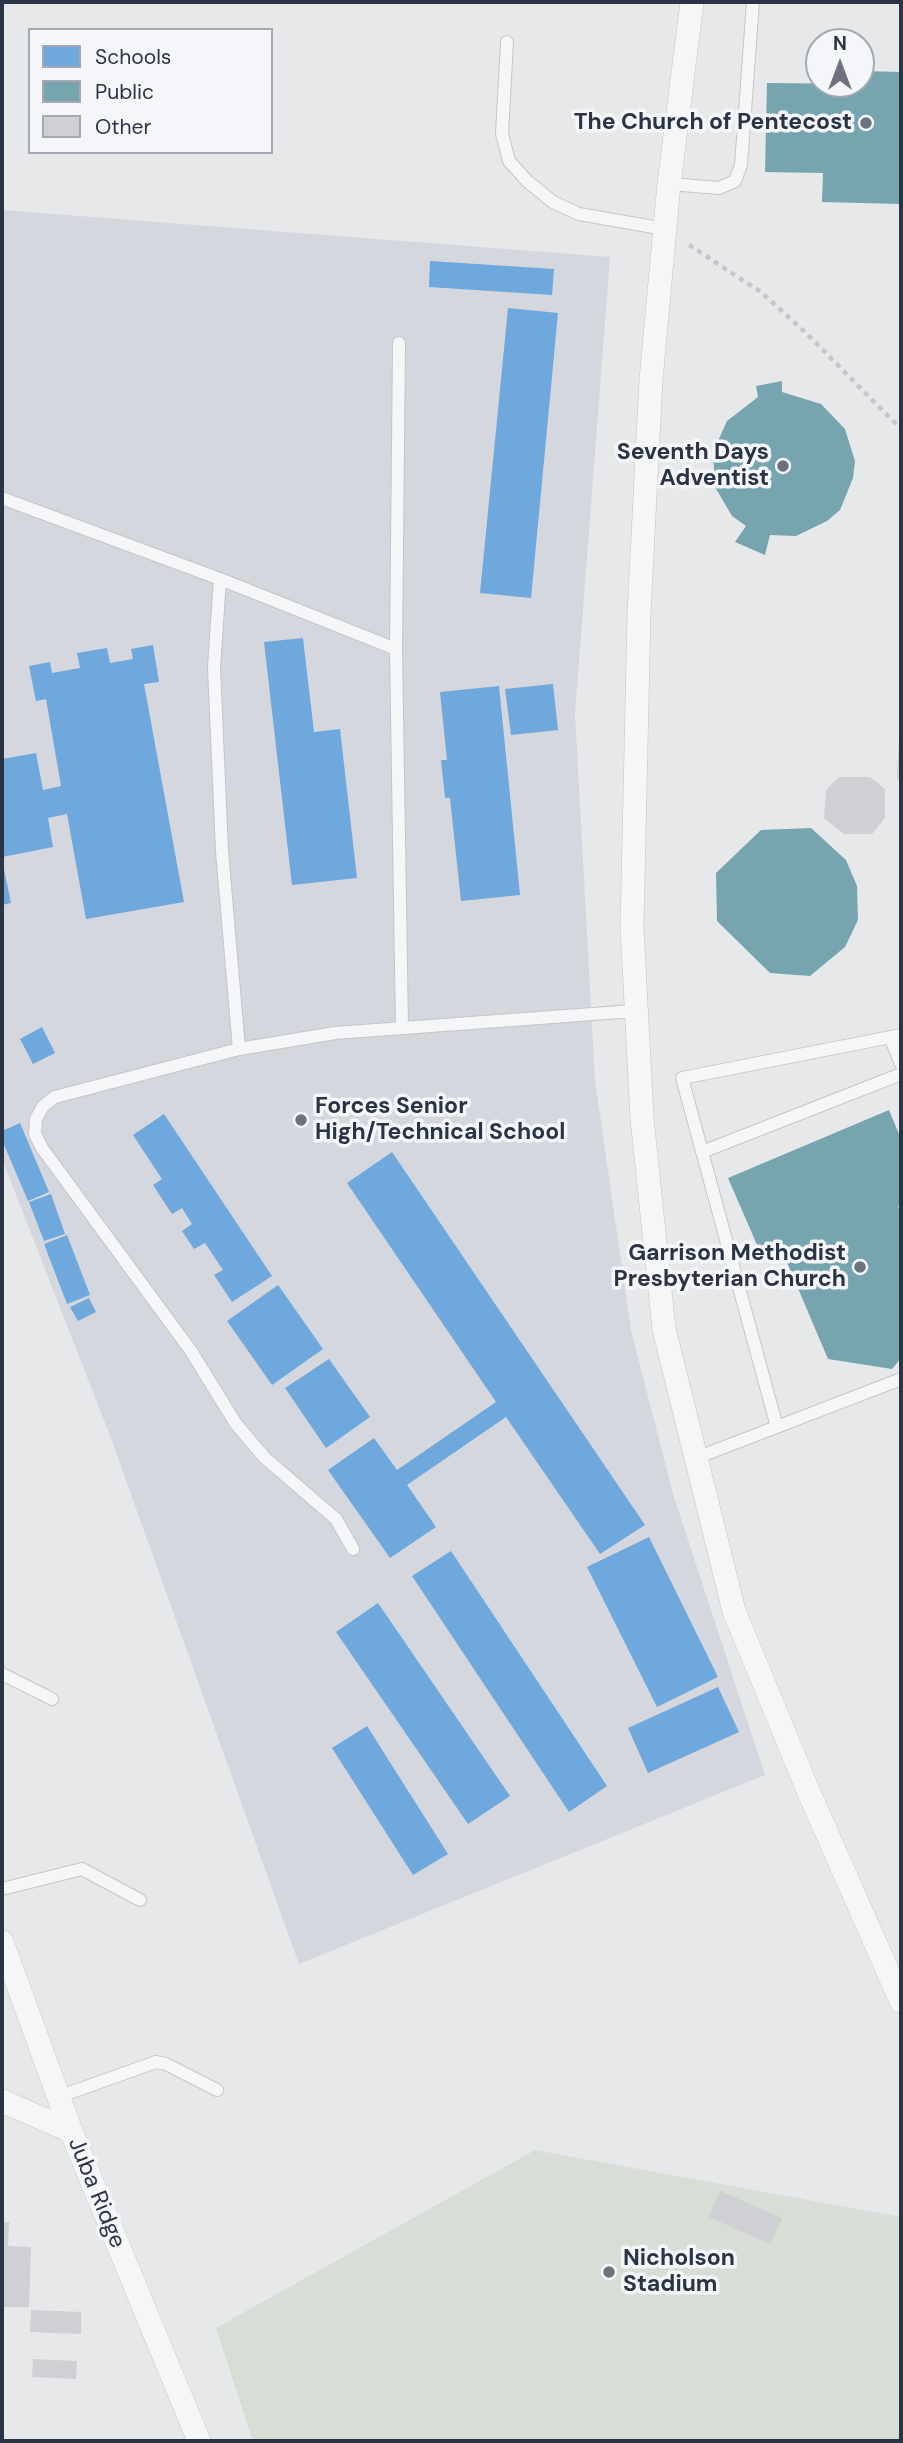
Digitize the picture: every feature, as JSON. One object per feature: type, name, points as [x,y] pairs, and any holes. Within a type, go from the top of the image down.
[{"type":"street","points":[[692,2],[669,184],[651,380],[639,613],[632,927],[634,1011],[664,1329],[734,1611],[810,1796],[901,2001]]},
{"type":"street","name":"Juba Ridge","points":[[2,1942],[71,2132],[200,2441]]},
{"type":"street","points":[[2,2101],[71,2132]]},
{"type":"lane","points":[[669,184],[719,188],[735,181],[741,165],[753,2]]},
{"type":"lane","points":[[507,42],[502,134],[509,161],[527,181],[553,202],[579,214],[665,229]]},
{"type":"lane","points":[[399,343],[396,649],[402,1028]]},
{"type":"lane","points":[[2,498],[220,579],[396,649]]},
{"type":"lane","points":[[220,579],[214,667],[222,850],[240,1049]]},
{"type":"lane","points":[[353,1549],[336,1519],[265,1458],[236,1424],[191,1351],[42,1148],[35,1134],[36,1119],[43,1106],[55,1097],[240,1049],[335,1033],[634,1011]]},
{"type":"lane","points":[[777,1427],[682,1078],[895,1036],[901,1064]]},
{"type":"lane","points":[[702,1152],[901,1074]]},
{"type":"lane","points":[[696,1458],[901,1379]]},
{"type":"lane","points":[[2,1674],[52,1699]]},
{"type":"lane","points":[[2,1889],[82,1869],[140,1900]]},
{"type":"lane","points":[[58,2097],[156,2062],[166,2064],[217,2090]]},
{"type":"path","points":[[665,229],[761,292],[805,332],[901,429]]},
{"type":"shaded area","name":"Forces Senior High/Technical School","points":[[2,210],[610,257],[575,714],[595,1080],[631,1330],[673,1494],[765,1775],[299,1964],[109,1433],[2,1159]]},
{"type":"shaded area","name":"Nicholson Stadium","points":[[535,2150],[901,2217],[901,2441],[253,2441],[216,2328]]},
{"type":"building: Schools","points":[[430,261],[554,269],[552,295],[429,287]]},
{"type":"building: Schools","points":[[508,308],[558,313],[531,598],[480,593]]},
{"type":"building: Schools","points":[[303,638],[314,732],[340,729],[357,878],[292,885],[264,642]]},
{"type":"building: Schools","points":[[153,645],[159,682],[144,684],[184,902],[86,919],[67,814],[48,818],[53,847],[2,857],[2,759],[36,753],[43,790],[61,786],[46,699],[36,701],[29,666],[50,662],[52,673],[80,668],[77,653],[107,648],[110,663],[133,659],[131,649]]},
{"type":"building: Schools","points":[[553,684],[558,730],[511,735],[505,689]]},
{"type":"building: Schools","points":[[499,686],[520,895],[461,901],[450,798],[445,798],[441,760],[447,760],[440,692]]},
{"type":"building: Schools","points":[[2,860],[11,903],[2,905]]},
{"type":"building: Schools","points":[[42,1027],[55,1053],[33,1064],[20,1039]]},
{"type":"building: Schools","points":[[164,1114],[272,1276],[232,1302],[214,1275],[223,1270],[205,1243],[194,1249],[182,1231],[192,1224],[182,1208],[172,1214],[153,1185],[162,1179],[133,1135]]},
{"type":"building: Schools","points":[[20,1123],[49,1192],[28,1201],[2,1140],[2,1131]]},
{"type":"building: Schools","points":[[392,1152],[645,1525],[600,1554],[506,1417],[407,1485],[436,1527],[390,1558],[328,1470],[374,1438],[397,1470],[496,1402],[347,1183]]},
{"type":"building: Schools","points":[[51,1194],[65,1234],[44,1241],[29,1202]]},
{"type":"building: Schools","points":[[67,1235],[90,1295],[67,1304],[44,1244]]},
{"type":"building: Schools","points":[[278,1285],[323,1349],[272,1385],[227,1321]]},
{"type":"building: Schools","points":[[89,1298],[96,1312],[78,1321],[70,1307]]},
{"type":"building: Schools","points":[[329,1359],[370,1417],[326,1448],[285,1388]]},
{"type":"building: Schools","points":[[649,1537],[718,1677],[657,1707],[587,1567]]},
{"type":"building: Schools","points":[[451,1551],[607,1786],[569,1812],[412,1576]]},
{"type":"building: Schools","points":[[378,1603],[510,1796],[468,1824],[336,1632]]},
{"type":"building: Schools","points":[[718,1687],[739,1732],[648,1773],[628,1728]]},
{"type":"building: Schools","points":[[367,1726],[448,1854],[413,1875],[332,1748]]},
{"type":"building: Public","points":[[875,71],[901,72],[901,204],[822,202],[823,173],[765,172],[767,83],[805,83],[805,98],[875,98]]},
{"type":"building: Public","points":[[782,381],[782,392],[821,404],[845,429],[855,461],[853,478],[840,510],[827,521],[796,536],[770,535],[765,555],[735,542],[746,526],[732,516],[715,487],[713,452],[727,421],[758,397],[756,386]]},
{"type":"building: Public","points":[[811,828],[846,860],[857,886],[858,920],[845,947],[810,976],[770,973],[717,921],[716,873],[761,830]]},
{"type":"building: Public","points":[[889,1110],[901,1139],[901,1204],[898,1206],[901,1214],[901,1358],[892,1369],[828,1359],[783,1253],[764,1261],[728,1178]]},
{"type":"building: Other","points":[[899,738],[901,779],[897,779]]},
{"type":"building: Other","points":[[839,777],[870,777],[885,789],[885,818],[872,834],[844,834],[824,818],[826,790]]},
{"type":"building: Other","points":[[720,2191],[782,2218],[770,2244],[709,2217]]},
{"type":"building: Other","points":[[2,2222],[9,2222],[8,2246],[31,2247],[29,2307],[2,2307]]},
{"type":"building: Other","points":[[31,2310],[81,2312],[81,2334],[30,2332]]},
{"type":"building: Other","points":[[33,2359],[77,2361],[76,2379],[32,2377]]},
{"type":"place","name":"The Church of Pentecost","points":[[866,123]]},
{"type":"place","name":"Seventh Days Adventist","points":[[783,466]]},
{"type":"place","name":"Forces Senior High/Technical School","points":[[301,1120]]},
{"type":"place","name":"Garrison Methodist Presbyterian Church","points":[[860,1267]]},
{"type":"place","name":"Nicholson Stadium","points":[[609,2272]]}]
